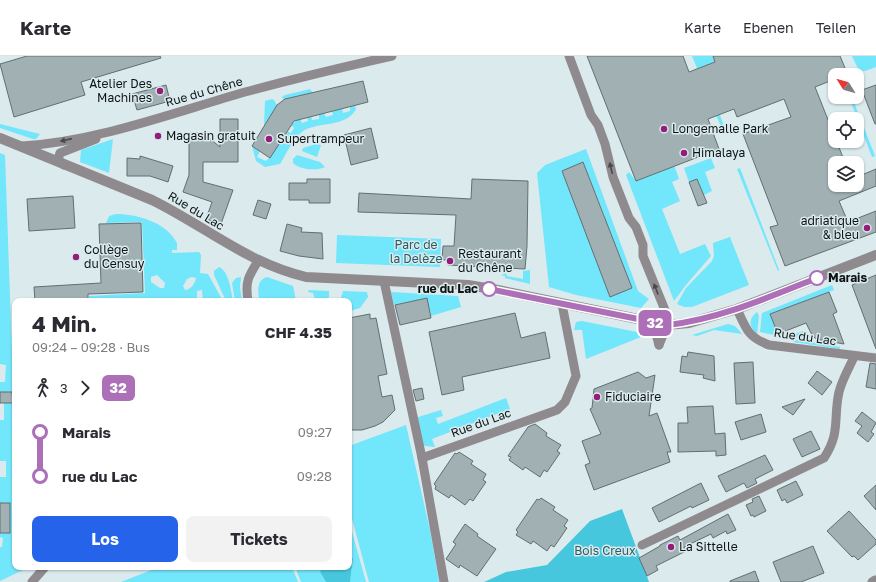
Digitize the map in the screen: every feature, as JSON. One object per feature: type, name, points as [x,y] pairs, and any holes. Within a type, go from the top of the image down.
[{"type":"street","name":"Rue du Chêne","points":[[22,146],[55,143],[118,130],[246,92],[392,56]]},
{"type":"street","points":[[569,56],[591,115],[598,125],[605,144],[613,177],[629,218],[636,227],[643,245],[644,256],[669,325],[659,345],[653,323]]},
{"type":"street","points":[[64,165],[58,158],[60,153],[118,130]]},
{"type":"street","name":"Rue du Lac","points":[[0,138],[171,209],[220,240],[258,261],[290,273],[306,277],[468,285],[669,325],[689,323],[738,309],[746,328],[755,340],[769,345],[854,357],[876,358]]},
{"type":"street","points":[[738,309],[876,254]]},
{"type":"street","points":[[248,298],[246,287],[247,280],[258,261]]},
{"type":"street","points":[[384,281],[422,458],[444,582]]},
{"type":"street","name":"Rue du Lac","points":[[422,458],[557,410],[565,402],[576,376],[562,304]]},
{"type":"street","points":[[642,545],[824,458],[833,440],[837,425],[839,392],[854,357]]},
{"type":"street","points":[[32,582],[42,570]]},
{"type":"green space","points":[[692,56],[713,56],[715,62],[702,67],[724,126],[721,127]]},
{"type":"green space","points":[[852,56],[876,56],[876,67],[865,71],[864,68],[858,68]]},
{"type":"green space","points":[[310,89],[313,93],[284,100],[282,97],[285,95]]},
{"type":"green space","points":[[272,99],[277,105],[264,126],[265,101]]},
{"type":"green space","points":[[852,104],[855,104],[858,112],[855,112]]},
{"type":"green space","points":[[355,105],[356,109],[352,115],[346,119],[339,122],[309,128],[299,134],[280,164],[265,167],[256,161],[252,146],[260,151],[257,157],[266,161],[280,142],[285,144],[288,138],[284,135],[287,131],[291,133],[294,128],[291,125],[300,118],[302,123],[308,121],[307,117],[311,116],[312,120],[319,119],[319,114],[324,113],[326,117],[333,115],[332,111],[342,108],[343,113],[350,111],[350,106]]},
{"type":"green space","points":[[0,124],[40,134],[36,139],[33,139],[0,128]]},
{"type":"green space","points":[[864,128],[875,156],[872,157],[864,136]]},
{"type":"green space","points":[[113,139],[109,173],[80,162],[81,150]]},
{"type":"green space","points":[[316,144],[321,145],[317,157],[302,151],[303,148]]},
{"type":"green space","points":[[586,149],[638,291],[649,299],[641,308],[576,295],[549,287],[537,173],[545,165]],"holes":[[[583,162],[605,217],[584,225],[562,171]],[[610,233],[632,288],[610,296],[589,242]]]},
{"type":"green space","points":[[0,153],[5,155],[12,392],[0,392],[0,382],[5,382],[6,365],[0,364]]},
{"type":"green space","points":[[297,155],[320,162],[325,167],[313,169],[300,167],[293,163],[293,159]]},
{"type":"green space","points":[[711,158],[715,168],[705,172],[712,191],[704,195],[697,180],[689,182],[684,168]]},
{"type":"green space","points":[[674,165],[679,179],[672,182],[680,201],[662,209],[680,254],[705,244],[711,256],[674,301],[626,175],[629,172],[636,181]]},
{"type":"green space","points":[[740,168],[779,270],[778,271],[737,169]]},
{"type":"green space","points":[[124,214],[150,221],[166,230],[177,243],[177,250],[172,250],[172,253],[199,252],[201,255],[200,273],[208,274],[221,298],[203,298],[202,290],[197,291],[197,298],[89,298],[89,296],[145,293],[142,222],[106,223],[109,216]],"holes":[[[157,275],[165,283],[164,288],[160,288],[151,282],[151,277]],[[192,277],[196,278],[191,288],[185,290],[183,286],[187,279]]]},
{"type":"green space","name":"Parc de la Delèze","points":[[337,235],[441,239],[440,267],[336,263]]},
{"type":"green space","points":[[730,237],[749,285],[692,307],[684,307],[677,304],[686,288],[712,261],[714,256],[713,243]]},
{"type":"green space","points":[[219,267],[225,273],[232,298],[225,298],[214,275],[214,271]]},
{"type":"green space","points":[[530,270],[530,284],[505,278],[505,276],[501,275],[506,273],[507,276],[523,279],[523,271]]},
{"type":"green space","points":[[241,277],[240,287],[242,298],[234,298],[232,283],[236,278]]},
{"type":"green space","points":[[267,277],[293,286],[295,298],[259,298],[259,284]]},
{"type":"green space","points":[[832,285],[834,290],[770,314],[778,334],[789,336],[803,331],[804,337],[797,337],[793,339],[760,332],[762,313]]},
{"type":"green space","points":[[309,290],[329,291],[329,297],[315,298],[313,293],[308,292]]},
{"type":"green space","points":[[343,291],[367,292],[368,297],[360,308],[352,310],[352,298],[341,298]]},
{"type":"green space","points":[[391,292],[458,296],[461,307],[431,316],[427,298],[394,305]]},
{"type":"green space","points":[[757,312],[759,316],[757,335],[751,326],[751,321]]},
{"type":"green space","points":[[582,321],[647,334],[651,338],[641,337],[586,359],[582,330],[574,330],[576,322]]},
{"type":"green space","points":[[728,324],[735,326],[742,334],[714,330],[697,336],[692,335]]},
{"type":"green space","points":[[797,340],[840,347],[840,349],[793,342]]},
{"type":"green space","points":[[506,398],[510,409],[432,439],[435,447],[425,446],[422,444],[415,418],[441,410],[443,416],[436,418],[438,424]]},
{"type":"green space","points":[[4,403],[12,403],[12,570],[23,570],[0,581],[0,547],[2,547],[3,538],[0,537],[0,533],[10,533],[10,504],[0,503],[0,477],[6,477],[6,461],[0,461],[0,420],[4,420]]},
{"type":"green space","points":[[406,425],[430,530],[439,582],[369,582],[352,519],[352,445]]},
{"type":"green space","name":"Bois Creux","points":[[622,509],[649,582],[484,582],[506,572],[547,565],[590,521]]},
{"type":"green space","points":[[352,532],[366,582],[350,582],[353,559]]},
{"type":"green space","points":[[151,570],[293,570],[298,582],[121,582]]},
{"type":"green space","points":[[296,570],[321,570],[320,572],[326,582],[301,582]]},
{"type":"green space","points":[[321,570],[352,570],[350,582],[326,582],[320,572]]},
{"type":"building","points":[[27,56],[160,56],[161,58],[81,82],[85,95],[14,117],[0,64]]},
{"type":"building","points":[[587,56],[683,56],[689,72],[715,62],[713,56],[840,56],[845,68],[828,68],[828,82],[815,87],[828,120],[828,148],[839,148],[842,156],[828,156],[828,192],[861,192],[839,201],[848,222],[876,211],[876,232],[785,266],[770,227],[778,225],[743,134],[791,117],[784,99],[737,117],[734,109],[708,119],[719,149],[636,181]]},
{"type":"building","points":[[363,81],[368,102],[294,121],[270,158],[252,146],[277,105],[285,99]]},
{"type":"building","points":[[166,85],[170,101],[137,110],[132,94]]},
{"type":"building","points":[[876,85],[876,124],[864,95],[864,89]]},
{"type":"building","points":[[220,119],[238,119],[238,162],[203,162],[203,182],[233,190],[221,224],[206,219],[212,202],[183,192],[189,175],[189,133],[203,133],[220,147]]},
{"type":"building","points":[[371,128],[378,158],[351,165],[344,135]]},
{"type":"building","points":[[140,156],[173,166],[168,182],[150,176],[127,176],[127,158],[140,159]]},
{"type":"building","points":[[583,162],[632,288],[610,297],[562,171]]},
{"type":"building","points":[[876,169],[876,186],[864,191],[864,174]]},
{"type":"building","points":[[307,179],[330,179],[330,203],[309,203],[309,200],[289,200],[289,183],[307,183]]},
{"type":"building","points":[[472,179],[528,181],[527,246],[525,269],[448,265],[449,260],[442,260],[443,246],[454,246],[456,215],[358,212],[359,193],[471,199]]},
{"type":"building","points":[[697,179],[707,203],[698,206],[689,182]]},
{"type":"building","points":[[73,196],[75,228],[29,231],[27,199]]},
{"type":"building","points":[[258,200],[271,204],[266,219],[253,215]]},
{"type":"building","points":[[141,223],[143,292],[88,294],[88,298],[35,298],[34,287],[101,283],[99,224]]},
{"type":"building","points":[[287,224],[302,228],[301,232],[322,233],[323,259],[299,256],[280,251]]},
{"type":"building","points":[[876,275],[876,349],[852,285]]},
{"type":"building","points":[[829,292],[837,312],[833,314],[844,344],[816,339],[812,335],[806,323],[778,334],[770,314]]},
{"type":"building","points":[[427,298],[431,318],[400,325],[395,305]]},
{"type":"building","points":[[515,313],[521,338],[545,332],[550,358],[462,377],[464,390],[442,395],[429,332]]},
{"type":"building","points":[[370,314],[370,319],[376,318],[387,374],[378,376],[382,397],[392,395],[395,410],[383,422],[362,430],[352,430],[352,317]]},
{"type":"building","points":[[688,352],[714,356],[715,381],[703,378],[704,375],[680,372],[682,356],[687,357]]},
{"type":"building","points":[[753,362],[755,403],[736,404],[734,363]]},
{"type":"building","points":[[870,363],[876,364],[876,389],[866,387]]},
{"type":"building","points":[[817,371],[832,382],[822,395],[808,383]]},
{"type":"building","points":[[638,372],[646,378],[655,375],[649,416],[657,413],[671,452],[667,452],[670,462],[594,490],[585,465],[590,463],[582,441],[601,434],[590,409],[592,408],[594,389]]},
{"type":"building","points":[[422,388],[424,399],[416,401],[413,390]]},
{"type":"building","points":[[0,392],[12,392],[12,403],[0,403]]},
{"type":"building","points":[[805,399],[793,415],[782,407]]},
{"type":"building","points":[[713,406],[715,434],[725,433],[726,455],[716,456],[716,451],[678,452],[678,423],[688,423],[687,407]]},
{"type":"building","points":[[862,412],[876,423],[871,432],[874,434],[868,442],[857,433],[862,426],[855,421]]},
{"type":"building","points":[[761,414],[766,432],[741,440],[735,422]]},
{"type":"building","points":[[535,424],[547,433],[546,436],[561,445],[557,451],[560,453],[547,472],[544,470],[540,477],[525,467],[523,470],[509,460],[511,457],[508,456],[528,427]]},
{"type":"building","points":[[811,431],[820,449],[802,457],[793,439]]},
{"type":"building","points":[[459,452],[473,461],[471,464],[486,474],[483,480],[486,482],[473,501],[470,499],[465,505],[451,495],[449,498],[435,489],[436,486],[434,484],[455,453],[457,454]]},
{"type":"building","points":[[765,455],[773,470],[755,479],[757,483],[747,488],[744,483],[726,492],[718,476]]},
{"type":"building","points":[[796,481],[803,495],[787,503],[785,499],[782,501],[777,490]]},
{"type":"building","points":[[701,483],[709,500],[692,508],[691,506],[659,522],[652,508]]},
{"type":"building","points":[[876,485],[876,510],[864,496]]},
{"type":"building","points":[[759,496],[766,511],[754,517],[753,515],[751,516],[746,505],[753,502],[752,499]]},
{"type":"building","points":[[541,498],[555,507],[553,510],[568,520],[564,526],[567,528],[554,547],[551,545],[547,551],[533,541],[531,544],[516,535],[518,532],[516,530],[537,499],[539,500]]},
{"type":"building","points":[[0,503],[10,503],[10,533],[0,533]]},
{"type":"building","points":[[849,511],[876,540],[876,544],[858,560],[854,556],[852,557],[827,531]]},
{"type":"building","points":[[728,514],[736,530],[727,534],[726,531],[713,538],[711,534],[684,547],[686,551],[656,566],[658,570],[647,576],[639,558],[678,536],[680,540]]},
{"type":"building","points":[[465,524],[478,534],[477,536],[496,549],[477,576],[460,565],[459,568],[446,559],[456,544],[453,542]]},
{"type":"building","points":[[813,546],[824,573],[801,582],[781,582],[773,562]]},
{"type":"building","points":[[755,571],[759,582],[730,582],[730,581]]},
{"type":"bus line","name":"32","points":[[489,289],[642,321],[668,325],[689,323],[738,309],[817,278]]},
{"type":"place","name":"Atelier Des Machines","points":[[160,91]]},
{"type":"place","name":"Longemalle Park","points":[[664,129]]},
{"type":"place","name":"Magasin gratuit","points":[[158,136]]},
{"type":"place","name":"Supertrampeur","points":[[269,139]]},
{"type":"place","name":"Himalaya","points":[[684,153]]},
{"type":"place","name":"adriatique & bleu","points":[[867,228]]},
{"type":"place","name":"Collège du Censuy","points":[[76,257]]},
{"type":"place","name":"Restaurant du Chêne","points":[[450,261]]},
{"type":"place","name":"Marais","points":[[817,278]]},
{"type":"place","name":"rue du Lac","points":[[489,289]]},
{"type":"place","name":"Fiduciaire","points":[[597,397]]},
{"type":"place","name":"La Sittelle","points":[[671,547]]}]
